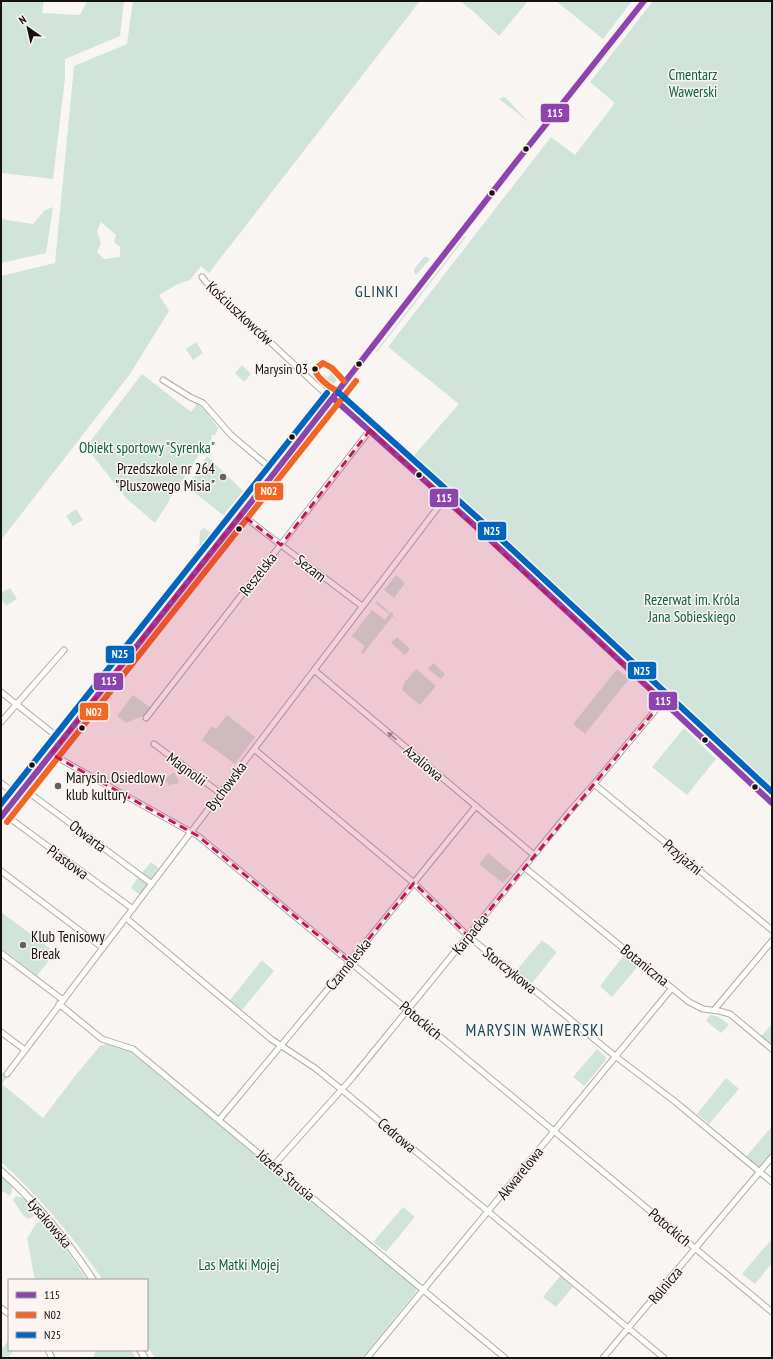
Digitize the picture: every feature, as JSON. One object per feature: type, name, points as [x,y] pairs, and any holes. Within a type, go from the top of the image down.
[{"type":"street","points":[[2,816],[275,472],[512,167],[587,75],[644,1]]},
{"type":"street","name":"Kościuszkowców","points":[[202,277],[316,385],[370,430],[772,803]]},
{"type":"street","points":[[163,380],[190,397],[204,403],[231,435],[275,472]]},
{"type":"street","name":"Reszelska","points":[[146,718],[370,430]]},
{"type":"street","name":"Bychowska","points":[[7,1074],[444,498]]},
{"type":"street","name":"Sezam","points":[[241,514],[362,606]]},
{"type":"street","points":[[1,722],[64,650]]},
{"type":"street","name":"Azaliowa","points":[[314,670],[534,855]]},
{"type":"street","points":[[1,692],[55,735]]},
{"type":"street","name":"Karpacka","points":[[274,1165],[352,1078],[569,812],[663,701]]},
{"type":"street","name":"Magnolii","points":[[154,744],[220,793]]},
{"type":"street","name":"Storczykowa","points":[[254,750],[414,883],[468,936],[615,1056],[686,1110],[772,1182]]},
{"type":"street","name":"Potockich","points":[[51,754],[192,831],[772,1312]]},
{"type":"street","points":[[1,783],[18,796]]},
{"type":"street","name":"Przyjaźni","points":[[594,784],[772,930]]},
{"type":"street","name":"Otwarta","points":[[24,789],[152,884]]},
{"type":"street","name":"Czarnoleska","points":[[219,1120],[350,962],[476,806]]},
{"type":"street","name":"Piastowa","points":[[2,816],[133,909]]},
{"type":"street","name":"Botaniczna","points":[[524,867],[689,1002],[700,1008],[730,1014],[772,1049]]},
{"type":"street","points":[[1,871],[102,948]]},
{"type":"street","name":"Cedrowa","points":[[126,918],[281,1046],[315,1068],[341,1089],[664,1358]]},
{"type":"street","points":[[714,1010],[772,941]]},
{"type":"street","name":"Józefa Strusia","points":[[1,953],[61,1002],[102,1039],[133,1049],[505,1358]]},
{"type":"street","name":"Akwarelowa","points":[[367,1358],[672,988]]},
{"type":"street","points":[[1,1032],[25,1050]]},
{"type":"street","name":"Rolnicza","points":[[603,1358],[772,1157]]},
{"type":"street","name":"Łysakowska","points":[[1,1171],[45,1215],[74,1252],[92,1279]]},
{"type":"highlighted area","points":[[370,430],[663,701],[468,936],[414,883],[350,962],[198,836],[51,754],[241,514],[281,545]]},
{"type":"green space","points":[[1,1],[44,1],[42,13],[80,15],[87,1],[124,1],[120,36],[65,59],[65,78],[53,179],[1,173]]},
{"type":"green space","points":[[133,1],[420,1],[209,273],[201,266],[190,280],[178,284],[159,295],[169,311],[130,374],[1,540],[1,276],[55,263],[74,66],[127,44]],"holes":[[[101,222],[116,235],[114,242],[120,247],[120,257],[104,259],[97,252],[101,243],[97,231]]]},
{"type":"green space","points":[[460,1],[528,1],[499,36]]},
{"type":"green space","points":[[556,1],[632,1],[603,39]]},
{"type":"green space","points":[[653,1],[772,1],[772,798],[409,461],[459,404],[388,347],[551,137],[575,155],[615,103],[590,82]]},
{"type":"green space","points":[[505,97],[530,123],[499,99]]},
{"type":"green space","points":[[53,207],[46,253],[1,263],[1,219],[33,224],[45,210]]},
{"type":"green space","points":[[465,236],[466,237],[377,352],[376,351]]},
{"type":"green space","points":[[424,257],[430,259],[416,275],[414,269]]},
{"type":"green space","points":[[196,342],[203,353],[193,360],[186,349]]},
{"type":"green space","points":[[331,364],[342,373],[330,389],[324,388],[318,381],[318,375],[323,374],[328,378],[335,368]]},
{"type":"green space","points":[[242,365],[251,374],[244,382],[235,373]]},
{"type":"green space","name":"Obiekt sportowy \"Syrenka\"","points":[[142,374],[191,412],[197,404],[203,408],[218,428],[215,435],[212,435],[211,440],[204,450],[202,450],[170,497],[155,523],[126,498],[86,447]]},
{"type":"green space","points":[[287,442],[289,442],[280,459],[274,463],[270,463]]},
{"type":"green space","points":[[207,456],[243,491],[223,515],[187,487]]},
{"type":"green space","points":[[265,469],[265,476],[218,535],[216,532]]},
{"type":"green space","points":[[76,509],[83,520],[73,526],[66,516]]},
{"type":"green space","points":[[204,528],[211,533],[199,549],[200,531]]},
{"type":"green space","points":[[212,536],[216,538],[195,565],[187,567]]},
{"type":"green space","points":[[396,575],[405,583],[394,598],[384,590]]},
{"type":"green space","points":[[10,588],[17,599],[6,606],[1,598],[1,593]]},
{"type":"green space","points":[[377,601],[390,613],[391,612],[394,614],[393,616],[398,621],[392,617],[363,654],[361,652],[365,646],[352,636],[372,610],[385,620],[389,614],[375,603]]},
{"type":"green space","points":[[397,637],[410,649],[405,655],[391,643]]},
{"type":"green space","points":[[433,663],[445,674],[441,679],[428,669]]},
{"type":"green space","points":[[416,669],[436,686],[420,705],[402,690],[404,683]]},
{"type":"green space","points":[[617,669],[624,675],[625,674],[629,679],[585,734],[573,724]]},
{"type":"green space","points":[[133,695],[151,708],[145,715],[126,723],[117,716]]},
{"type":"green space","points":[[227,715],[255,737],[235,764],[202,740],[212,726],[216,729]]},
{"type":"green space","points":[[684,728],[716,759],[687,795],[652,767]]},
{"type":"green space","points":[[174,772],[179,781],[178,783],[169,785],[165,779]]},
{"type":"green space","points":[[488,853],[512,873],[503,883],[479,864]]},
{"type":"green space","points":[[151,862],[161,870],[154,879],[150,880],[141,874]]},
{"type":"green space","points":[[139,876],[149,883],[141,896],[131,888]]},
{"type":"green space","name":"Klub Tenisowy Break","points":[[1,912],[55,952],[37,976],[1,948]]},
{"type":"green space","points":[[542,940],[557,952],[532,983],[516,971]]},
{"type":"green space","points":[[625,954],[639,965],[612,997],[600,986]]},
{"type":"green space","points":[[262,960],[274,971],[242,1010],[230,1000]]},
{"type":"green space","points":[[710,1015],[718,1017],[729,1025],[721,1033],[706,1021]]},
{"type":"green space","points":[[772,1024],[772,1046],[761,1036]]},
{"type":"green space","name":"Las Matki Mojej","points":[[107,1044],[126,1049],[132,1053],[416,1288],[416,1291],[412,1297],[362,1358],[155,1358],[148,1348],[148,1279],[102,1279],[80,1248],[43,1203],[1,1162],[1,1071],[7,1077],[2,1084],[43,1118],[100,1046]]},
{"type":"green space","points":[[597,1049],[605,1056],[606,1060],[584,1086],[573,1077]]},
{"type":"green space","points":[[726,1078],[739,1089],[709,1124],[697,1114]]},
{"type":"green space","points":[[772,1126],[772,1152],[759,1167],[746,1157]]},
{"type":"green space","points":[[2,1176],[12,1186],[10,1196],[1,1190]]},
{"type":"green space","points":[[16,1196],[26,1199],[35,1209],[31,1218],[28,1219],[23,1215],[13,1200]]},
{"type":"green space","points":[[403,1207],[415,1217],[386,1252],[373,1242]]},
{"type":"green space","points":[[42,1220],[52,1230],[86,1279],[35,1279],[27,1238]]},
{"type":"green space","points":[[770,1241],[772,1243],[772,1263],[755,1284],[742,1274]]},
{"type":"green space","points":[[560,1276],[573,1287],[556,1307],[543,1297]]},
{"type":"green space","points":[[8,1341],[8,1351],[13,1351],[8,1358],[4,1358],[1,1356],[1,1350]]},
{"type":"green space","points":[[96,1351],[132,1351],[136,1358],[93,1358]]},
{"type":"transit line","name":"115","points":[[1,817],[275,472],[512,167],[644,1]]},
{"type":"transit line","name":"N02","points":[[337,391],[320,378],[315,369],[323,363],[332,368],[344,381]]},
{"type":"transit line","name":"N02","points":[[7,822],[356,381]]},
{"type":"transit line","name":"N25","points":[[338,392],[489,528],[772,792]]},
{"type":"transit line","name":"N25","points":[[1,804],[327,393]]},
{"type":"transit line","name":"115","points":[[333,398],[484,534],[772,803]]},
{"type":"place","name":"Marysin 03","points":[[315,369]]},
{"type":"place","name":"Przedszkole nr 264 \"Pluszowego Misia\"","points":[[223,477]]},
{"type":"place","name":"Marysin. Osiedlowy klub kultury","points":[[58,786]]},
{"type":"place","name":"Klub Tenisowy Break","points":[[23,945]]},
{"type":"district","name":"GLINKI","points":[[377,291]]},
{"type":"district","name":"MARYSIN WAWERSKI","points":[[535,1030]]},
{"type":"park label","name":"Cmentarz Wawerski","points":[[693,82]]},
{"type":"park label","name":"Rezerwat im. Króla Jana Sobieskiego","points":[[692,608]]}]
